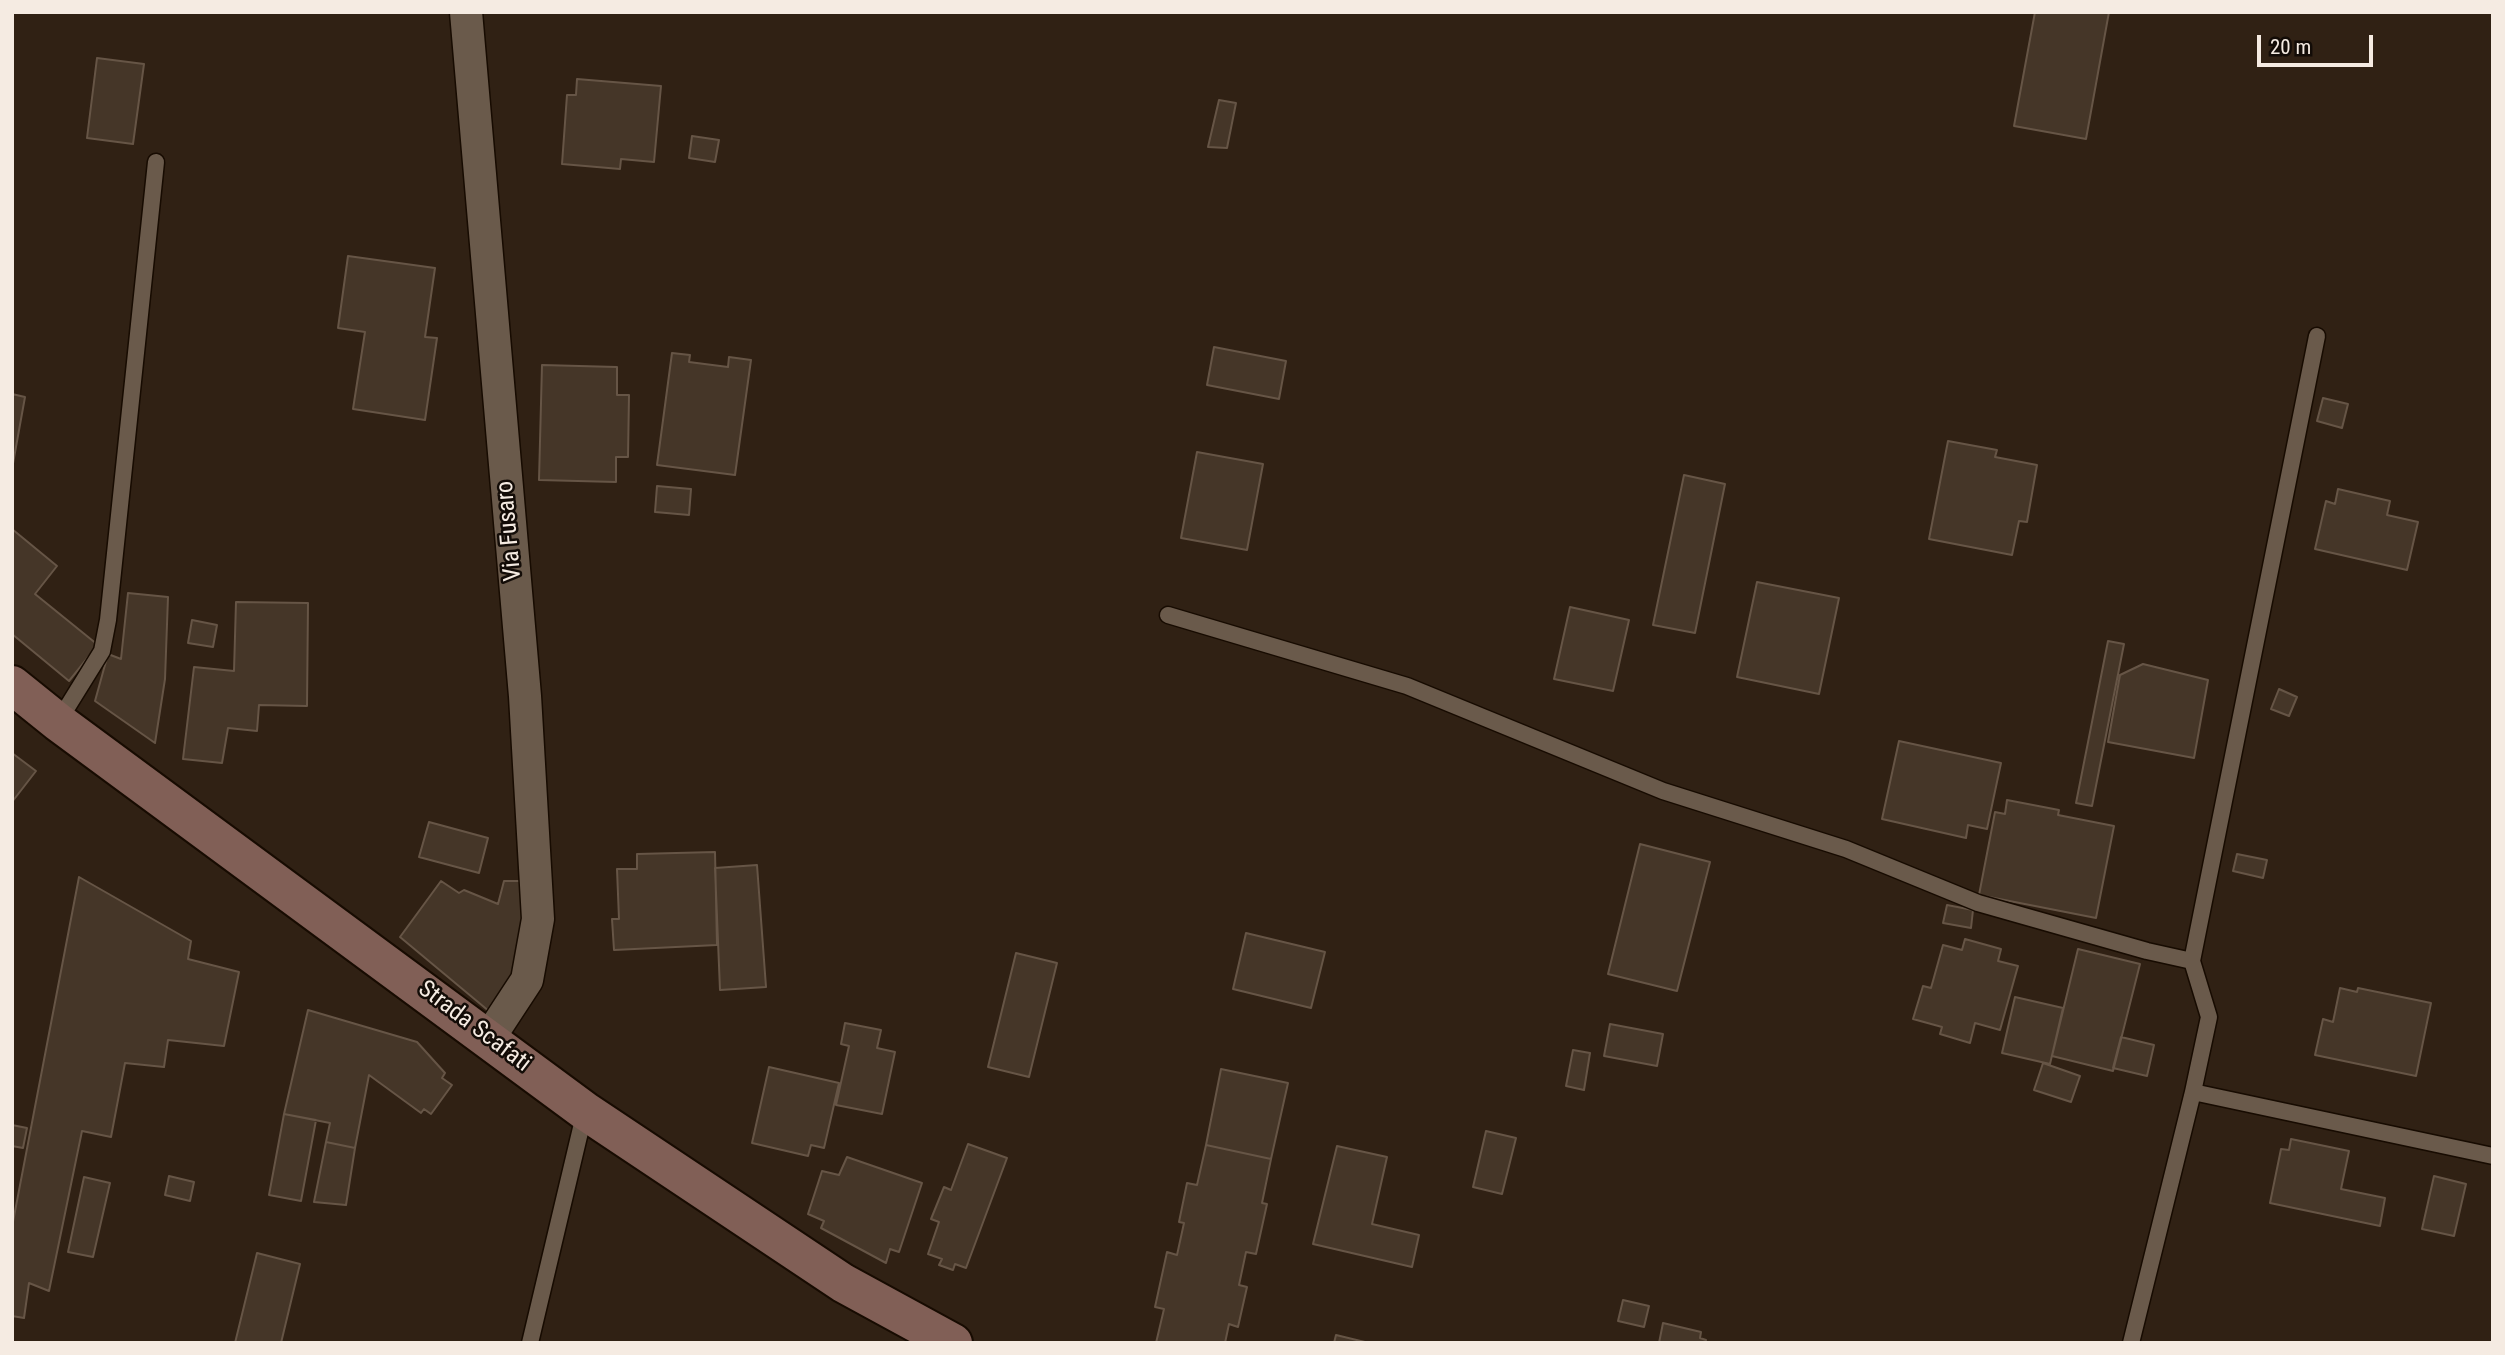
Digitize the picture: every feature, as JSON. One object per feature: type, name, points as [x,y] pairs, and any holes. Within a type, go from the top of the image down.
[{"type":"street","name":"Via Fusaro","points":[[466,12],[525,696],[538,919],[527,980],[489,1038]]},
{"type":"street","name":"Strada Scafati","points":[[12,685],[58,722],[585,1111],[843,1283],[953,1343]]},
{"type":"lane","points":[[58,722],[102,651],[108,620],[156,162]]},
{"type":"lane","points":[[2131,1343],[2209,1017],[2192,961],[2317,336]]},
{"type":"lane","points":[[1168,615],[1407,686],[1663,791],[1846,849],[1978,904],[2192,961]]},
{"type":"lane","points":[[2193,1092],[2493,1156]]},
{"type":"lane","points":[[530,1343],[585,1111]]},
{"type":"building","points":[[2035,12],[2109,12],[2086,139],[2014,126]]},
{"type":"building","points":[[97,58],[144,64],[133,144],[87,138]]},
{"type":"building","points":[[577,79],[661,86],[654,162],[621,159],[620,169],[562,164],[567,95],[576,95]]},
{"type":"building","points":[[1219,100],[1236,103],[1227,148],[1208,147]]},
{"type":"building","points":[[692,136],[719,140],[715,162],[689,158]]},
{"type":"building","points":[[348,256],[435,268],[425,337],[437,338],[425,420],[353,409],[365,332],[338,328]]},
{"type":"building","points":[[1214,347],[1286,361],[1279,399],[1207,385]]},
{"type":"building","points":[[672,353],[690,355],[689,362],[728,367],[729,357],[751,360],[735,475],[657,465]]},
{"type":"building","points":[[542,365],[617,367],[617,395],[629,395],[628,457],[616,457],[616,482],[539,480]]},
{"type":"building","points":[[12,394],[25,397],[12,469]]},
{"type":"building","points":[[2323,398],[2348,404],[2342,428],[2317,421]]},
{"type":"building","points":[[1948,441],[1997,450],[1995,457],[2037,465],[2027,522],[2019,521],[2012,555],[1929,539]]},
{"type":"building","points":[[1197,452],[1263,464],[1247,550],[1181,538]]},
{"type":"building","points":[[1684,475],[1725,484],[1695,633],[1653,625]]},
{"type":"building","points":[[657,486],[691,489],[689,515],[655,512]]},
{"type":"building","points":[[2338,489],[2390,501],[2387,515],[2418,522],[2407,570],[2315,549],[2326,501],[2335,504]]},
{"type":"building","points":[[12,529],[57,566],[35,594],[98,645],[69,681],[12,634]]},
{"type":"building","points":[[1757,582],[1839,598],[1819,694],[1737,677]]},
{"type":"building","points":[[128,593],[168,597],[165,679],[155,743],[95,701],[108,654],[121,659]]},
{"type":"building","points":[[236,602],[308,603],[307,706],[259,705],[257,731],[228,728],[222,763],[183,759],[194,667],[234,671]]},
{"type":"building","points":[[1570,607],[1629,620],[1613,691],[1554,679]]},
{"type":"building","points":[[192,620],[217,625],[213,647],[188,643]]},
{"type":"building","points":[[2108,641],[2124,644],[2092,806],[2076,803]]},
{"type":"building","points":[[2143,664],[2208,680],[2194,758],[2108,742],[2120,675]]},
{"type":"building","points":[[2279,689],[2297,697],[2289,716],[2271,709]]},
{"type":"building","points":[[1899,741],[2001,763],[1987,829],[1968,825],[1966,838],[1882,819]]},
{"type":"building","points":[[12,753],[36,771],[12,802]]},
{"type":"building","points":[[2007,800],[2059,810],[2058,815],[2114,826],[2096,918],[1979,895],[1995,812],[2005,814]]},
{"type":"building","points":[[429,822],[488,838],[479,873],[419,857]]},
{"type":"building","points":[[1640,844],[1710,862],[1677,991],[1608,974]]},
{"type":"building","points":[[715,852],[717,945],[614,950],[612,919],[619,919],[617,869],[637,869],[637,854]]},
{"type":"building","points":[[2237,854],[2267,860],[2263,878],[2233,871]]},
{"type":"building","points":[[757,865],[766,987],[720,990],[715,868]]},
{"type":"building","points":[[79,877],[191,941],[188,959],[239,972],[224,1046],[168,1040],[164,1067],[125,1063],[111,1137],[82,1131],[49,1291],[29,1283],[24,1318],[12,1316],[12,1227]]},
{"type":"building","points":[[441,881],[459,893],[464,890],[498,904],[504,881],[531,881],[530,933],[496,1017],[400,937]]},
{"type":"building","points":[[1947,905],[1973,910],[1971,928],[1943,923]]},
{"type":"building","points":[[1246,933],[1325,952],[1311,1008],[1233,989]]},
{"type":"building","points":[[1965,939],[2001,949],[1998,961],[2018,966],[2000,1030],[1975,1023],[1970,1043],[1940,1034],[1942,1027],[1913,1019],[1923,986],[1931,988],[1943,945],[1962,950]]},
{"type":"building","points":[[2078,949],[2140,964],[2113,1071],[2052,1056]]},
{"type":"building","points":[[1016,953],[1057,963],[1029,1077],[988,1067]]},
{"type":"building","points":[[2340,988],[2357,992],[2358,988],[2431,1003],[2416,1076],[2315,1055],[2323,1019],[2333,1022]]},
{"type":"building","points":[[2015,997],[2063,1008],[2050,1064],[2002,1053]]},
{"type":"building","points":[[308,1010],[417,1042],[445,1073],[442,1078],[452,1085],[431,1114],[424,1109],[421,1113],[369,1075],[355,1148],[326,1142],[330,1123],[284,1114]]},
{"type":"building","points":[[845,1023],[881,1030],[877,1048],[895,1052],[882,1114],[836,1105],[849,1046],[841,1044]]},
{"type":"building","points":[[1610,1024],[1663,1034],[1657,1066],[1604,1056]]},
{"type":"building","points":[[2121,1037],[2154,1045],[2147,1076],[2113,1068]]},
{"type":"building","points":[[1573,1050],[1590,1053],[1584,1090],[1566,1086]]},
{"type":"building","points":[[2043,1063],[2080,1076],[2071,1102],[2034,1090]]},
{"type":"building","points":[[769,1067],[839,1083],[824,1148],[811,1145],[808,1156],[752,1143]]},
{"type":"building","points":[[1221,1069],[1288,1083],[1271,1159],[1206,1145]]},
{"type":"building","points":[[284,1114],[316,1120],[301,1201],[269,1195]]},
{"type":"building","points":[[12,1125],[27,1128],[23,1148],[12,1146]]},
{"type":"building","points":[[1486,1131],[1516,1138],[1502,1194],[1473,1187]]},
{"type":"building","points":[[2291,1139],[2349,1151],[2341,1189],[2385,1198],[2380,1226],[2270,1203],[2281,1149],[2289,1150]]},
{"type":"building","points":[[326,1142],[355,1148],[346,1205],[314,1202]]},
{"type":"building","points":[[968,1144],[1007,1158],[966,1268],[955,1264],[953,1270],[939,1265],[942,1259],[928,1254],[939,1222],[931,1219],[944,1187],[951,1190]]},
{"type":"building","points":[[1206,1145],[1271,1159],[1262,1203],[1267,1204],[1256,1254],[1246,1252],[1239,1285],[1247,1287],[1238,1327],[1229,1324],[1225,1343],[1156,1343],[1164,1309],[1155,1307],[1167,1252],[1177,1255],[1184,1223],[1179,1222],[1187,1183],[1197,1185]]},
{"type":"building","points":[[1337,1146],[1387,1157],[1372,1224],[1419,1235],[1412,1267],[1313,1244]]},
{"type":"building","points":[[847,1157],[922,1183],[899,1252],[890,1249],[886,1263],[821,1228],[824,1221],[808,1214],[822,1171],[839,1175]]},
{"type":"building","points":[[169,1176],[194,1182],[190,1201],[165,1195]]},
{"type":"building","points":[[2434,1176],[2466,1184],[2454,1236],[2422,1229]]},
{"type":"building","points":[[84,1177],[110,1183],[93,1257],[68,1252]]},
{"type":"building","points":[[257,1253],[300,1264],[281,1343],[235,1343]]},
{"type":"building","points":[[1623,1300],[1649,1306],[1644,1327],[1618,1321]]},
{"type":"building","points":[[1663,1323],[1701,1332],[1700,1338],[1706,1340],[1705,1343],[1659,1343]]},
{"type":"building","points":[[1336,1335],[1369,1343],[1334,1343]]}]
